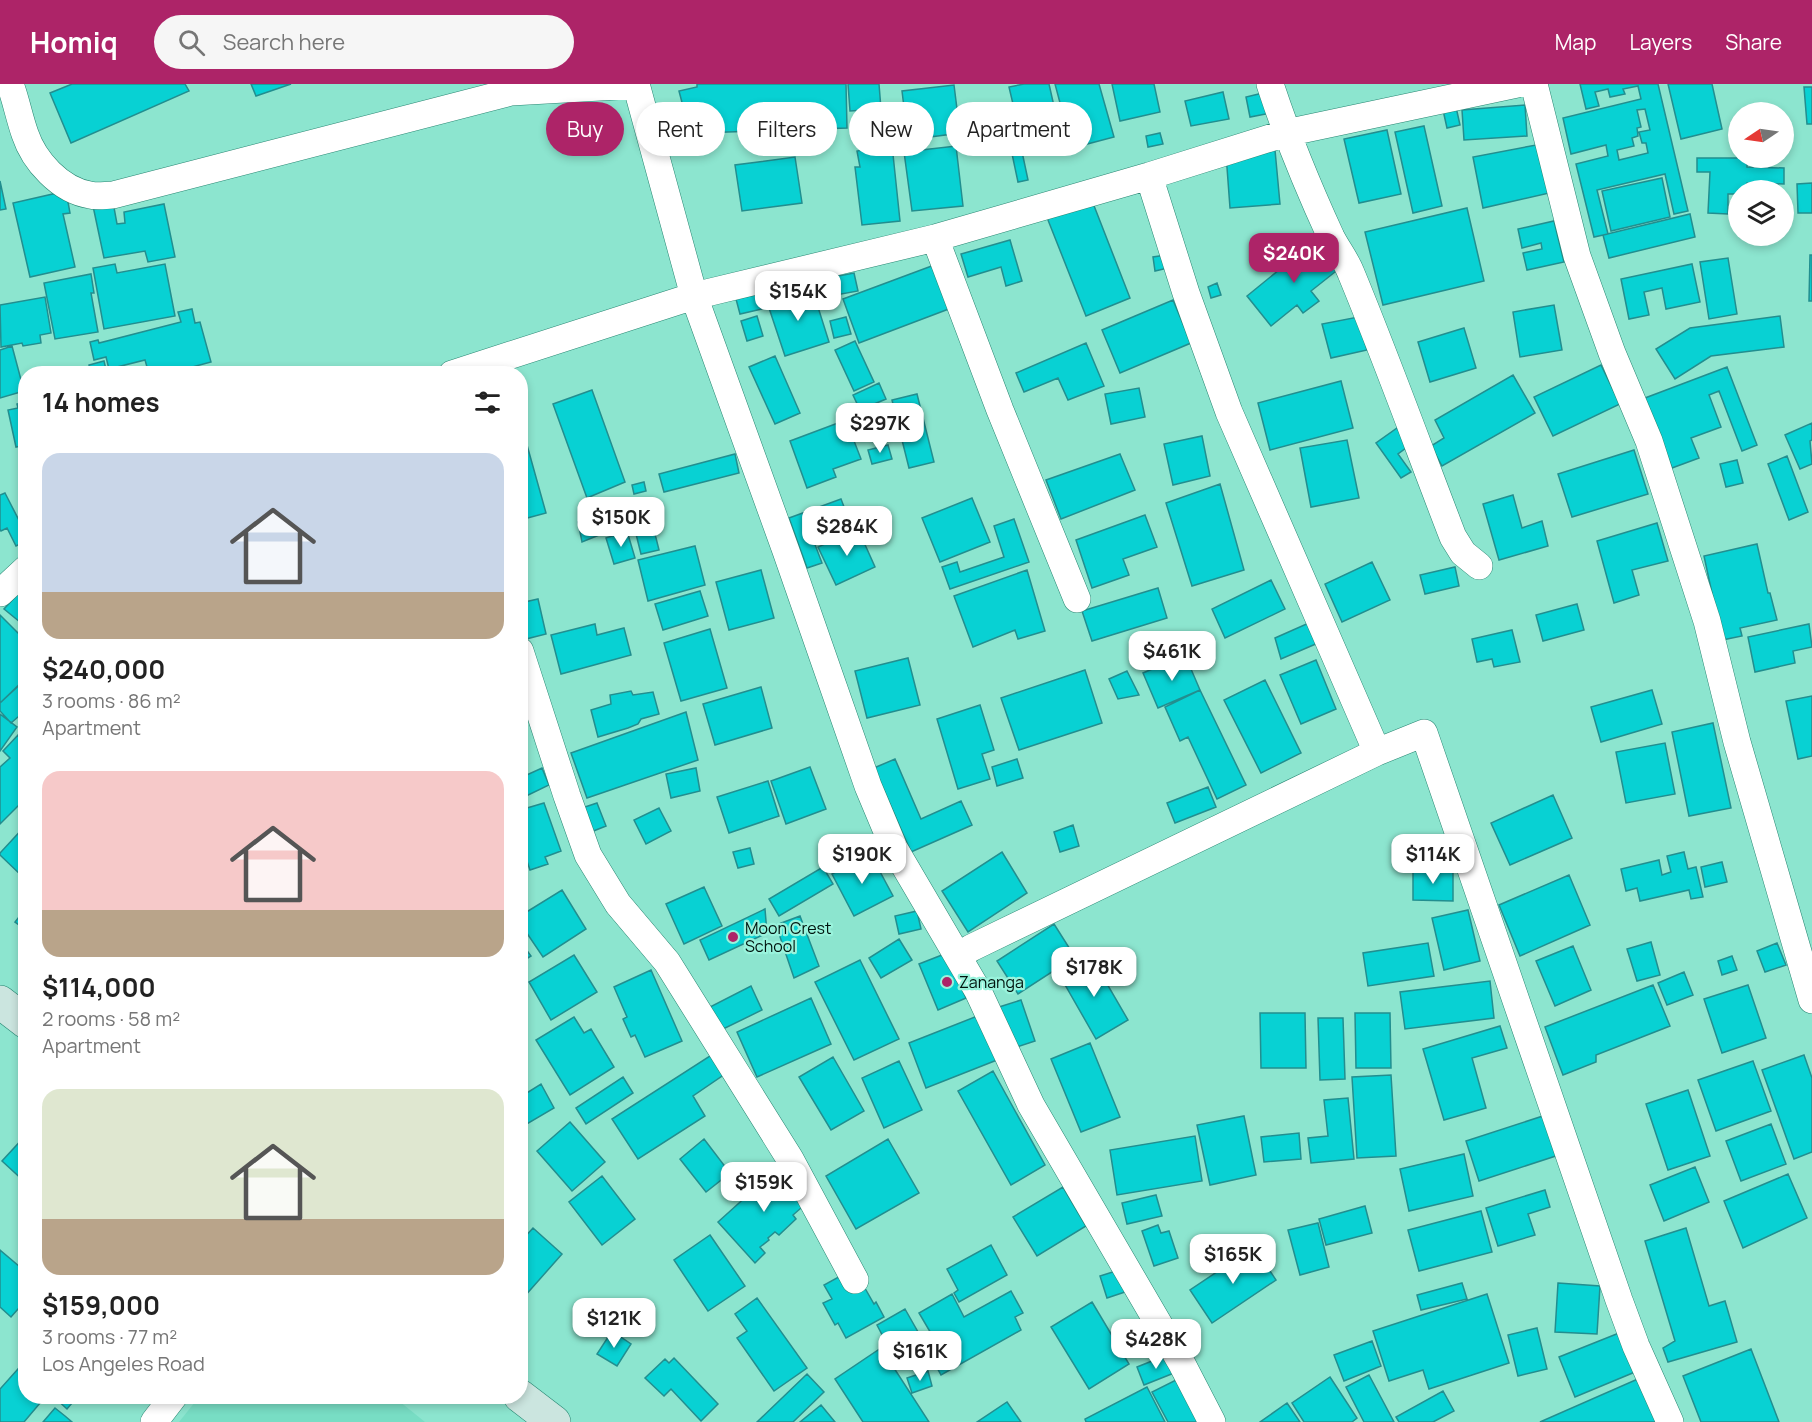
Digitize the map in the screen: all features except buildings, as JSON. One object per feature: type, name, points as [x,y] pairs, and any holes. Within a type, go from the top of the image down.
[{"type":"main road","points":[[0,1002],[18,1016]]},
{"type":"main road","points":[[528,1402],[554,1422]]},
{"type":"street","points":[[10,84],[18,104],[25,135],[42,167],[73,190],[90,196],[113,195],[508,88],[636,84],[694,296],[868,786],[894,848],[978,990],[1031,1106],[1182,1364],[1212,1422]]},
{"type":"street","points":[[1270,84],[1286,133],[1332,239],[1350,269],[1453,537],[1463,553],[1479,566]]},
{"type":"street","points":[[477,366],[694,296],[935,238],[1149,176],[1286,133],[1517,84]]},
{"type":"street","points":[[1534,84],[1577,256],[1612,353],[1649,441],[1707,621],[1737,742],[1812,1000]]},
{"type":"street","points":[[1149,176],[1186,293],[1230,412],[1377,752]]},
{"type":"street","points":[[935,238],[1000,410],[1077,598]]},
{"type":"street","points":[[0,593],[18,576]]},
{"type":"street","points":[[528,676],[588,855],[618,904],[673,972],[790,1159],[855,1280]]},
{"type":"street","points":[[959,956],[971,948],[1377,752],[1424,733],[1622,1310],[1670,1422]]},
{"type":"street","points":[[154,1422],[168,1404]]},
{"type":"shaded area","points":[[193,1404],[403,1404],[425,1422],[179,1422]]},
{"type":"place","name":"Moon Crest School","points":[[733,937]]},
{"type":"place","name":"Zananga","points":[[947,982]]}]
